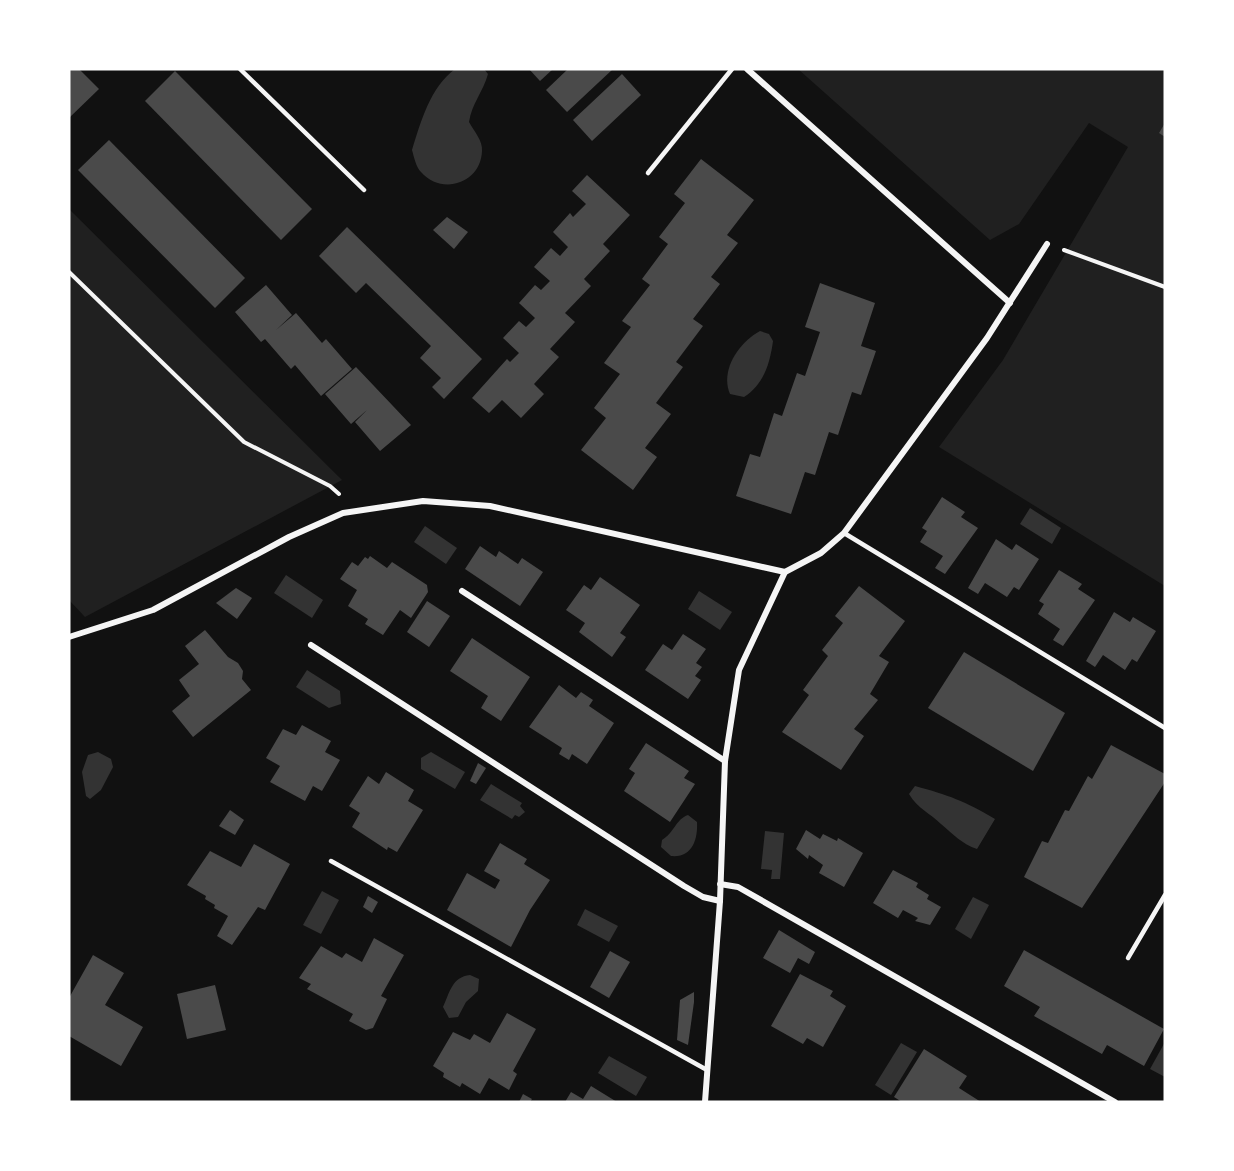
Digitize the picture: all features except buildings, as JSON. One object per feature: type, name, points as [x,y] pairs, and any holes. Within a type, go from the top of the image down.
[{"type":"street","points":[[747,69],[1010,303]]},
{"type":"street","points":[[705,1102],[720,901],[725,761],[739,670],[785,572],[821,553],[844,533],[963,372],[1047,244]]},
{"type":"street","points":[[69,637],[153,610],[289,537],[344,513],[423,501],[489,506],[785,572]]},
{"type":"street","points":[[462,591],[725,761]]},
{"type":"street","points":[[311,645],[684,886],[704,897],[720,901]]},
{"type":"street","points":[[720,884],[738,886],[1115,1102]]},
{"type":"lane","points":[[240,69],[364,190]]},
{"type":"lane","points":[[648,173],[732,69]]},
{"type":"lane","points":[[844,533],[1165,728]]},
{"type":"lane","points":[[331,861],[707,1070]]},
{"type":"lane","points":[[1128,958],[1165,895]]},
{"type":"path","points":[[1047,244],[1165,287]]},
{"type":"path","points":[[69,272],[244,442],[330,486],[358,510]]},
{"type":"shaded area","points":[[455,69],[484,69],[488,74],[469,122],[481,144],[480,162],[468,178],[449,184],[439,183],[421,172],[416,165],[412,150],[433,95]]},
{"type":"shaded area","points":[[798,69],[1165,69],[1165,586],[939,447],[1003,360],[1128,147],[1089,123],[1019,224],[990,240]]},
{"type":"shaded area","points":[[69,209],[342,480],[85,617],[69,600]]},
{"type":"shaded area","points":[[760,331],[769,334],[773,341],[765,372],[757,386],[744,397],[730,394],[727,376],[733,358],[752,336]]},
{"type":"shaded area","points":[[1030,508],[1061,528],[1052,544],[1020,524]]},
{"type":"shaded area","points":[[425,526],[457,548],[446,564],[414,542]]},
{"type":"shaded area","points":[[286,575],[323,600],[312,618],[274,593]]},
{"type":"shaded area","points":[[699,591],[732,612],[720,630],[688,609]]},
{"type":"shaded area","points":[[307,670],[340,691],[341,704],[329,708],[296,687]]},
{"type":"shaded area","points":[[98,752],[111,759],[113,767],[101,790],[90,799],[86,796],[82,772],[88,755]]},
{"type":"shaded area","points":[[431,752],[465,772],[455,789],[421,769],[421,758]]},
{"type":"shaded area","points":[[491,784],[522,803],[520,806],[525,812],[519,817],[515,815],[512,819],[480,800]]},
{"type":"shaded area","points":[[915,786],[956,799],[995,819],[977,849],[958,838],[916,803],[909,794]]},
{"type":"shaded area","points":[[688,815],[697,822],[695,841],[689,851],[678,856],[671,856],[661,847],[662,840]]},
{"type":"shaded area","points":[[765,831],[784,833],[780,879],[771,879],[772,870],[761,869]]},
{"type":"shaded area","points":[[322,891],[339,900],[321,934],[303,925]]},
{"type":"shaded area","points":[[973,897],[989,905],[971,939],[955,929]]},
{"type":"shaded area","points":[[585,909],[618,926],[609,942],[577,925]]},
{"type":"shaded area","points":[[470,975],[479,979],[478,991],[466,1002],[458,1017],[449,1018],[443,1007],[450,991],[455,982]]},
{"type":"shaded area","points":[[1165,1042],[1165,1077],[1150,1069]]},
{"type":"shaded area","points":[[901,1043],[917,1052],[891,1095],[875,1085]]},
{"type":"shaded area","points":[[609,1056],[647,1077],[636,1096],[598,1073]]}]
